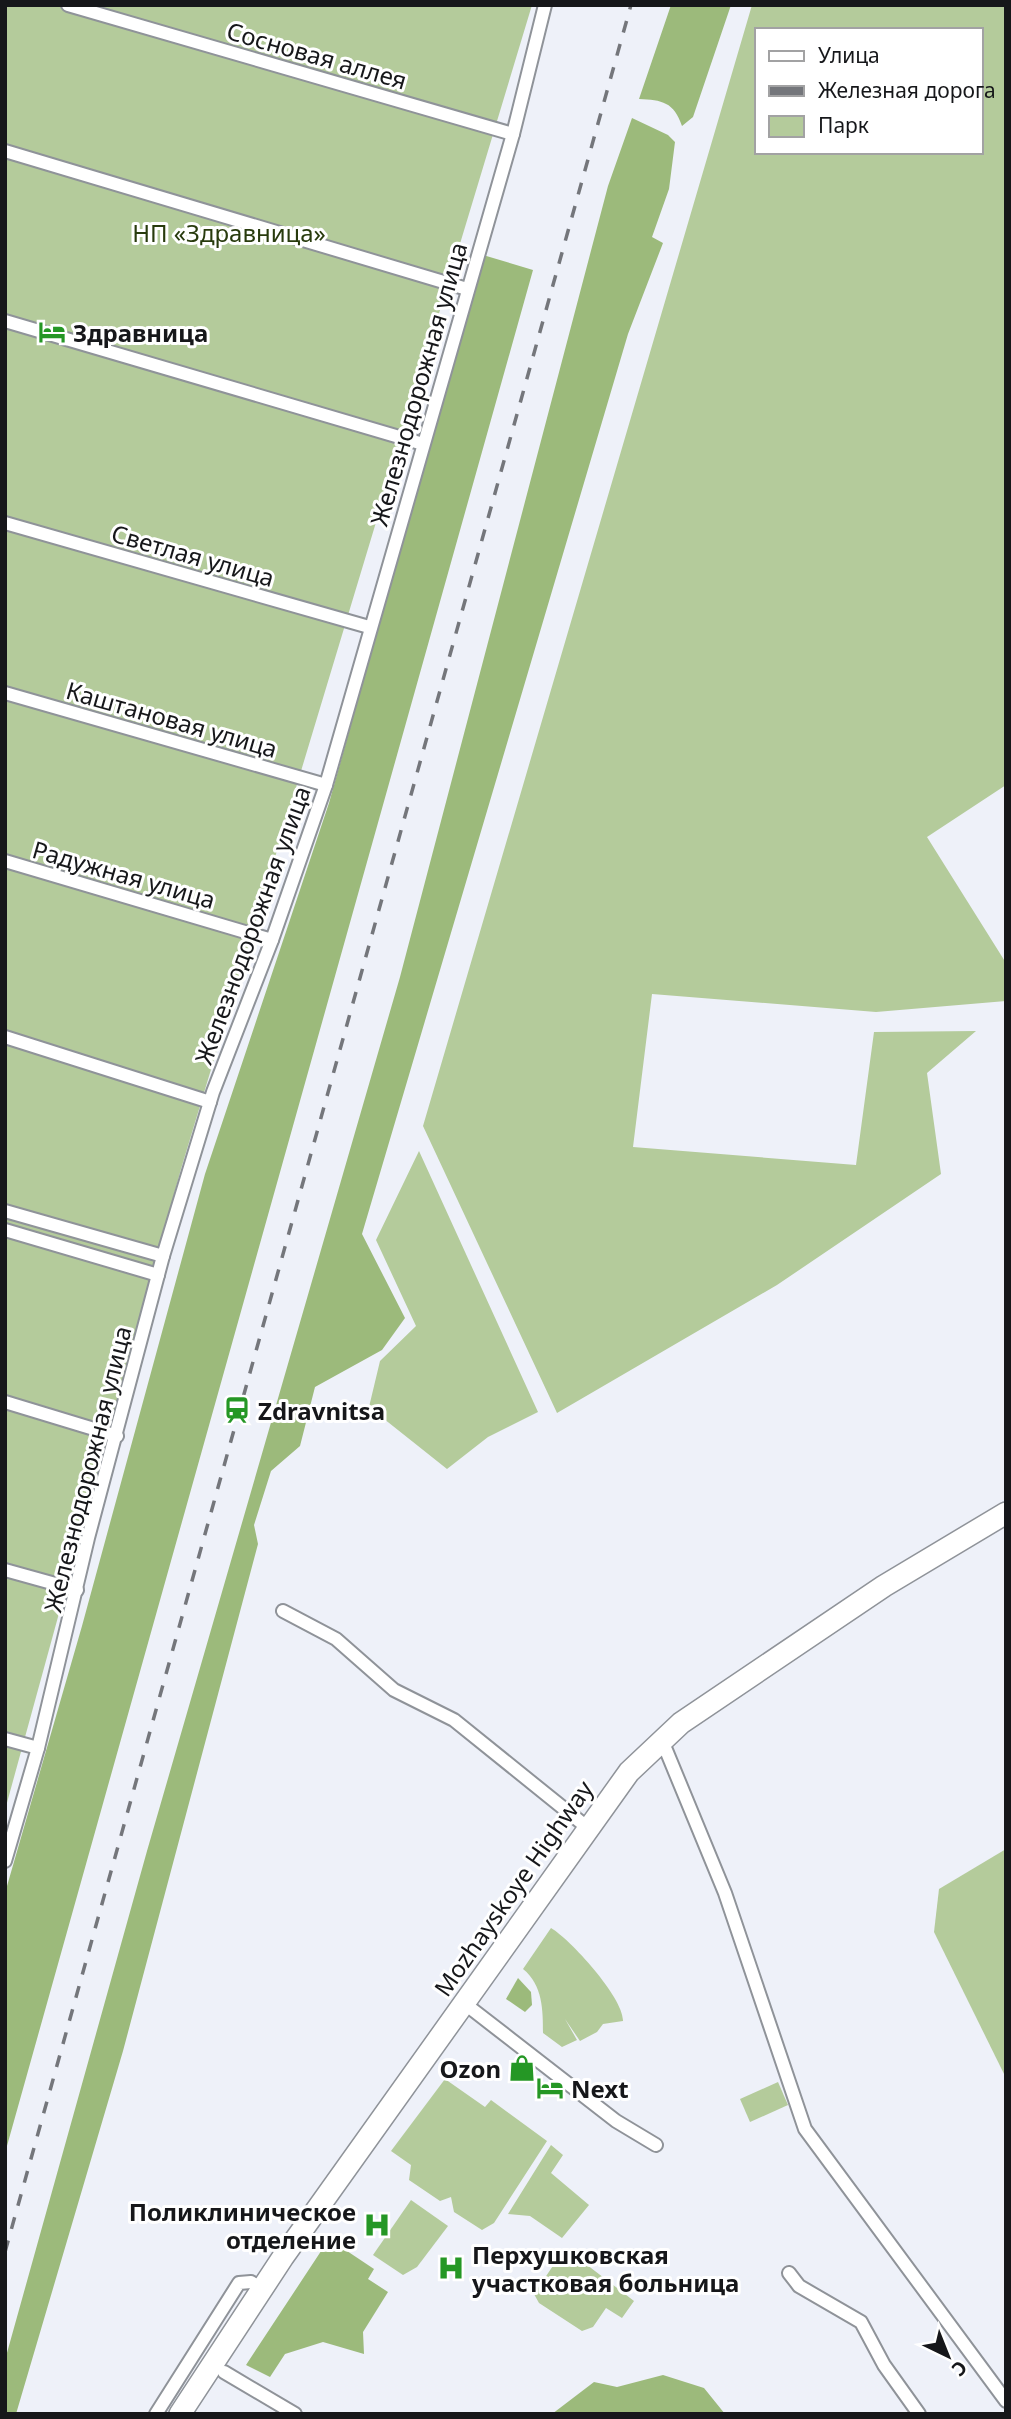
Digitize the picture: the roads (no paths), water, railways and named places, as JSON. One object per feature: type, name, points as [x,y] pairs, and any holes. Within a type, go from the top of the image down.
[{"type":"main road","name":"Mozhayskoye Highway","points":[[180,2414],[262,2289],[629,1772],[681,1723],[884,1586],[1006,1513]]},
{"type":"main road","name":"Mozhayskoye Highway","points":[[197,2414],[293,2264],[638,1779],[666,1750],[903,1588],[1006,1527]]},
{"type":"street","name":"Сосновая аллея","points":[[68,5],[513,134]]},
{"type":"street","name":"Железнодорожная улица","points":[[5,1861],[38,1748],[88,1538],[163,1256],[210,1102],[272,940],[326,785],[369,627],[513,134],[545,5]]},
{"type":"street","points":[[5,150],[467,289]]},
{"type":"street","points":[[5,321],[423,444]]},
{"type":"street","name":"Светлая улица","points":[[5,523],[369,627]]},
{"type":"street","name":"Каштановая улица","points":[[5,693],[326,785]]},
{"type":"street","name":"Радужная улица","points":[[5,861],[272,940]]},
{"type":"street","points":[[5,1037],[210,1102]]},
{"type":"street","points":[[5,1211],[163,1256]]},
{"type":"street","points":[[5,1230],[158,1275]]},
{"type":"street","points":[[5,1402],[117,1436]]},
{"type":"street","points":[[5,1570],[77,1590]]},
{"type":"street","points":[[283,1611],[336,1639],[394,1690],[454,1720],[588,1828]]},
{"type":"street","points":[[5,1739],[38,1748]]},
{"type":"street","points":[[666,1750],[725,1893],[805,2129],[1006,2401]]},
{"type":"street","points":[[473,2010],[616,2121],[656,2145]]},
{"type":"street","points":[[789,2273],[799,2286],[861,2322],[884,2365],[919,2414]]},
{"type":"street","points":[[156,2414],[239,2283],[251,2282],[262,2289]]},
{"type":"street","points":[[224,2372],[295,2414]]},
{"type":"railway","points":[[5,2252],[631,5]]},
{"type":"place","name":"Здравница","points":[[52,332]]},
{"type":"place","name":"Zdravnitsa","points":[[237,1410]]},
{"type":"place","name":"Ozon","points":[[522,2068]]},
{"type":"place","name":"Next","points":[[550,2088]]},
{"type":"place","name":"Поликлиническое отделение","points":[[377,2225]]},
{"type":"place","name":"Перхушковская участковая больница","points":[[451,2268]]},
{"type":"park label","name":"НП «Здравница»","points":[[229,232]]}]
